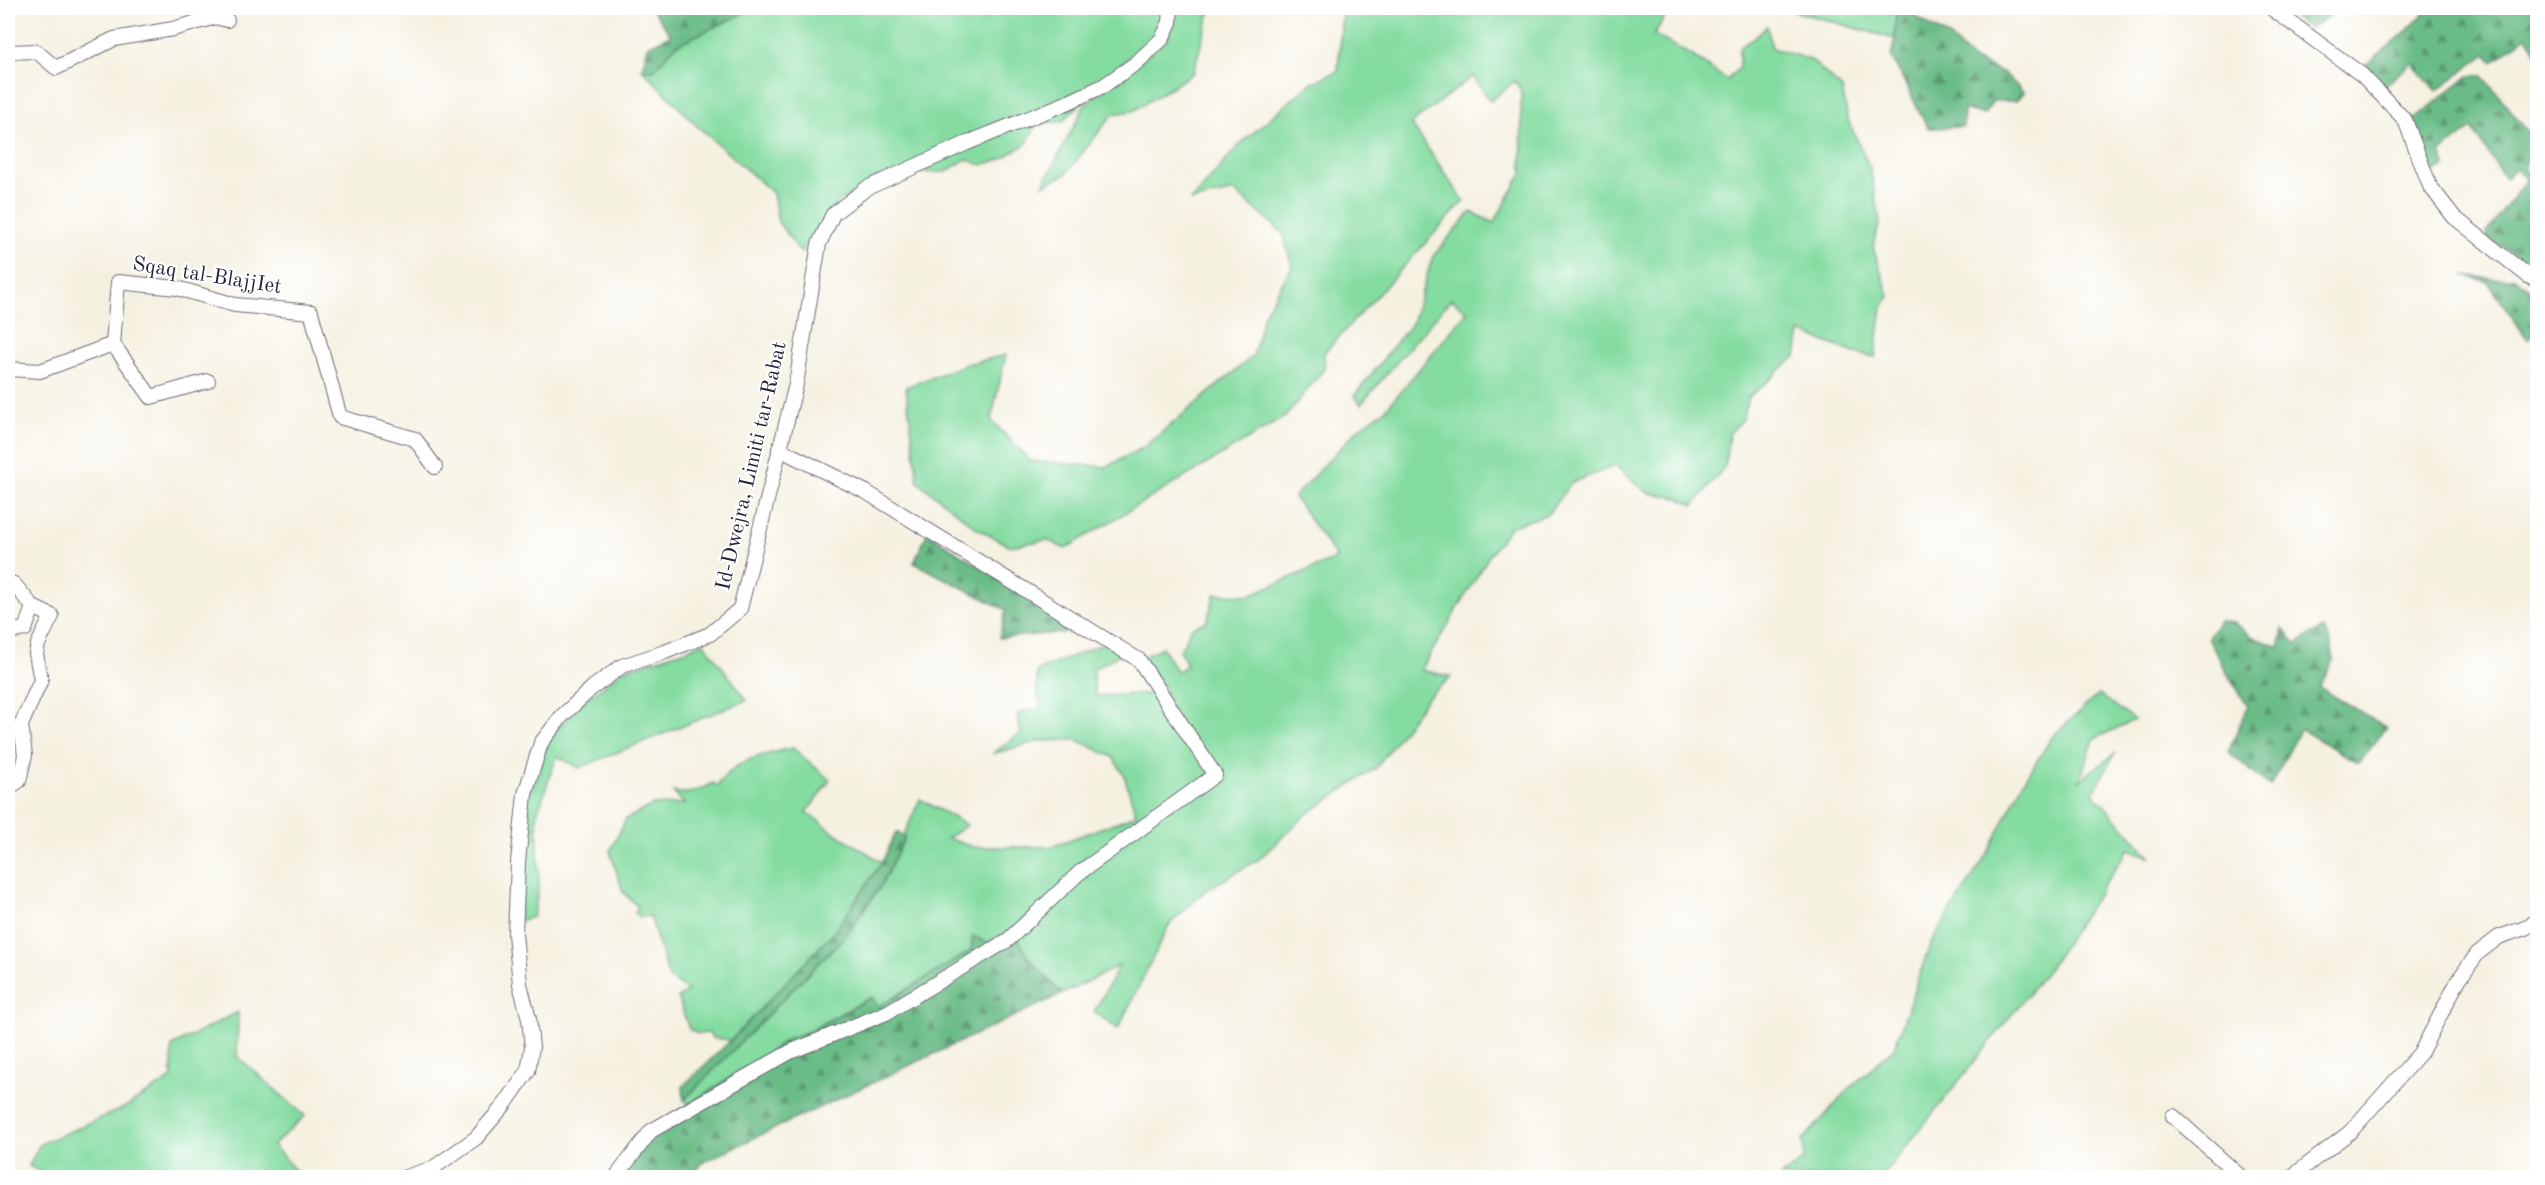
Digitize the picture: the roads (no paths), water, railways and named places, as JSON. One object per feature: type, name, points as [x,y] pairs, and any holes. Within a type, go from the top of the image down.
[{"type":"street","name":"Id-Dwejra, Limiti tar-Rabat","points":[[403,1178],[433,1168],[476,1138],[505,1104],[528,1071],[532,1047],[530,1019],[520,984],[515,934],[518,862],[525,794],[541,743],[562,716],[592,688],[622,666],[710,634],[740,609],[796,384],[819,244],[833,214],[867,188],[1103,86],[1135,64],[1162,39],[1170,22],[1171,8]]},
{"type":"street","points":[[2271,8],[2362,75],[2405,120],[2430,186],[2454,217],[2528,276],[2538,280]]},
{"type":"street","points":[[8,52],[36,51],[56,68],[114,39],[173,29],[216,17],[227,20]]},
{"type":"street","name":"Sqaq tal-BlajjIet","points":[[113,344],[118,282],[177,288],[235,306],[311,312],[340,417],[415,439],[435,467]]},
{"type":"street","points":[[8,369],[40,370],[113,344],[151,397],[208,381]]},
{"type":"street","points":[[615,1178],[651,1131],[790,1052],[886,1013],[1008,940],[1079,873],[1215,775],[1139,660],[866,492],[779,449]]},
{"type":"street","points":[[8,588],[14,584],[33,607],[52,616],[38,644],[36,654],[41,680],[21,725],[25,755],[20,781],[8,788]]},
{"type":"street","points":[[8,632],[25,629],[33,607]]},
{"type":"street","points":[[2290,1178],[2350,1132],[2421,1052],[2459,979],[2478,953],[2499,938],[2525,928],[2538,920]]},
{"type":"street","points":[[2173,1116],[2242,1178]]}]
